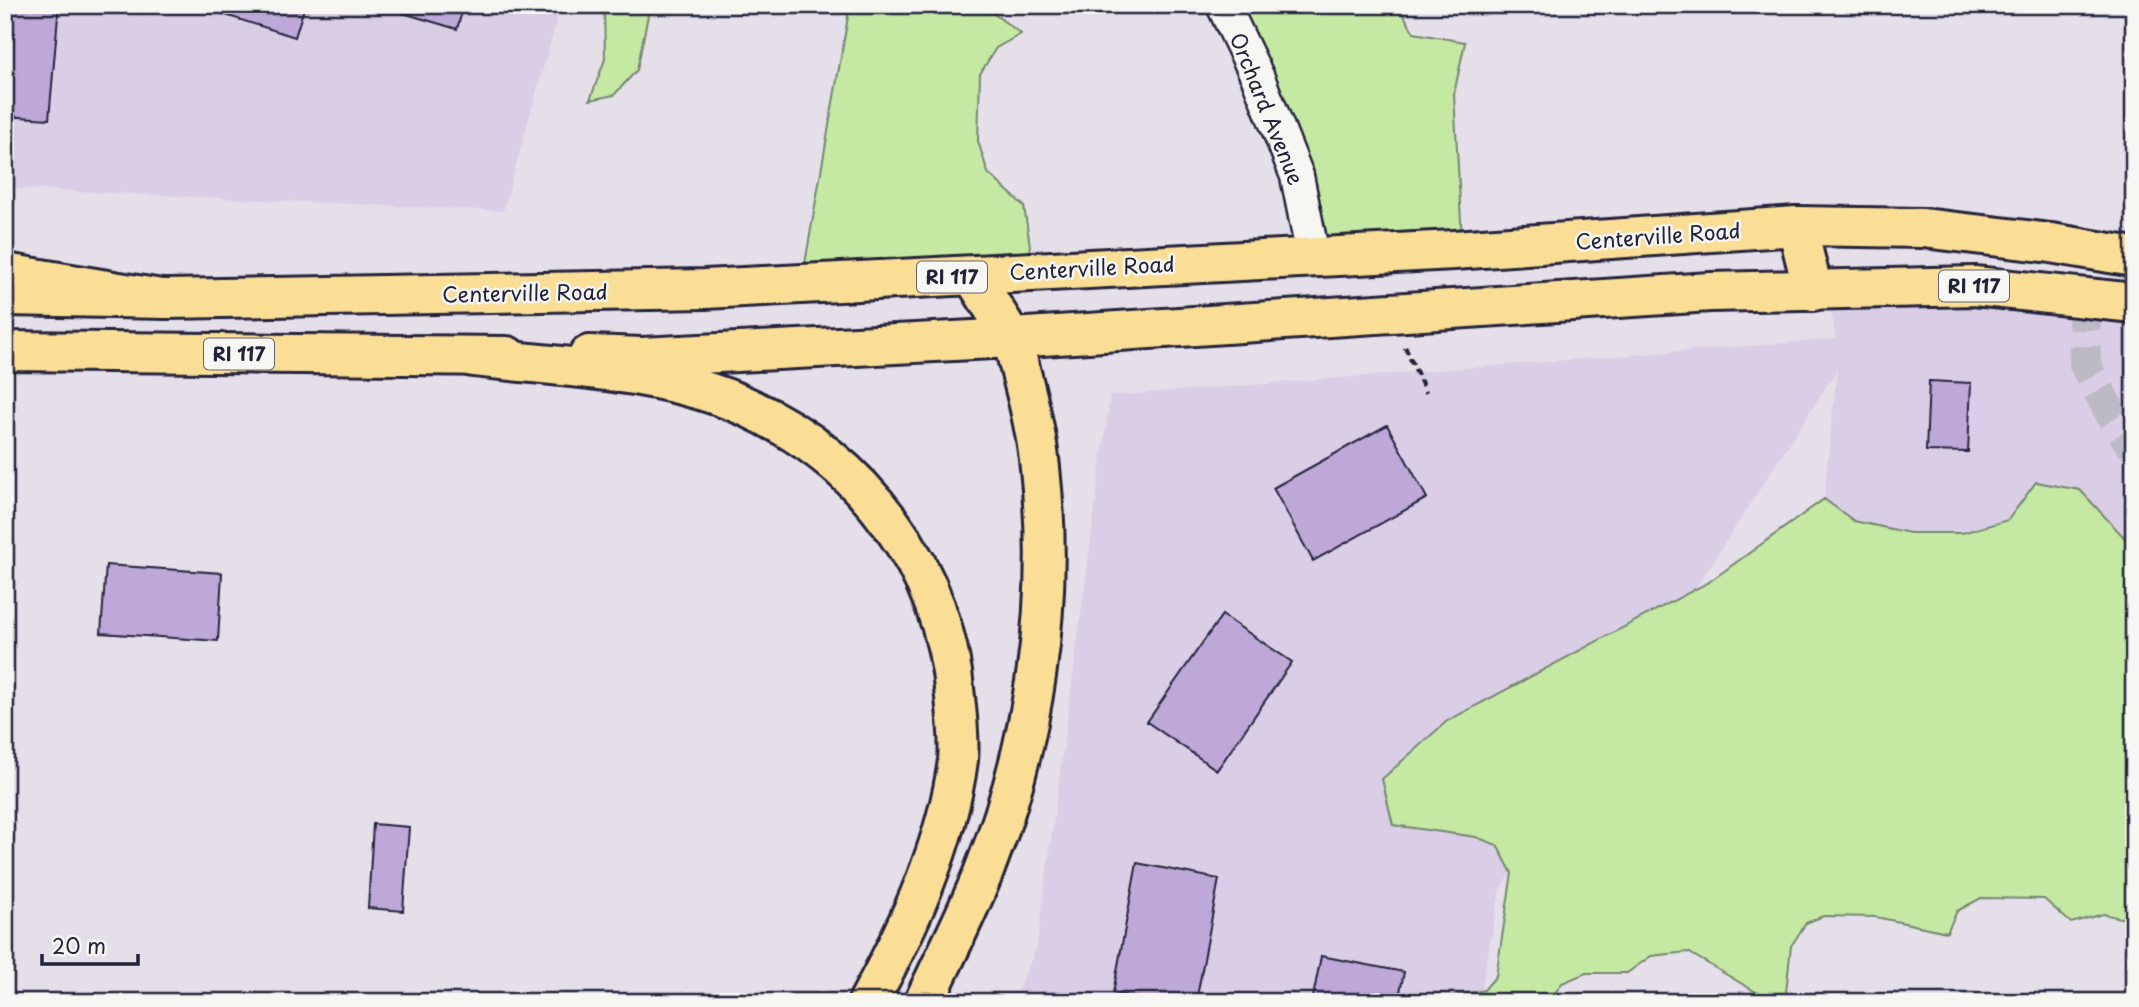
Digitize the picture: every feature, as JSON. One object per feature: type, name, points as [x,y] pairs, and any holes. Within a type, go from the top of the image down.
[{"type":"main road","name":"Centerville Road","points":[[5,296],[155,298],[539,295],[974,276],[1797,226],[1923,228],[2051,243],[2134,257]]},
{"type":"main road","points":[[1797,226],[1813,291]]},
{"type":"main road","points":[[1748,231],[1759,292]]},
{"type":"main road","points":[[5,273],[155,298]]},
{"type":"main road","points":[[924,1002],[984,870],[1011,789],[1033,692],[1046,564],[1040,465],[1012,338],[974,276]]},
{"type":"main road","name":"RI 117","points":[[5,351],[642,357],[1012,338],[1388,312],[1759,292],[1974,286],[2134,303]]},
{"type":"main road","points":[[473,357],[595,369],[653,379],[746,407],[788,428],[826,454],[892,522],[936,600],[954,683],[958,758],[948,811],[933,861],[868,1002]]},
{"type":"street","name":"Orchard Avenue","points":[[1223,5],[1258,78],[1297,176],[1313,256]]},
{"type":"path","points":[[1388,312],[1426,393]]},
{"type":"shaded area","points":[[5,5],[561,5],[503,211],[5,188]]},
{"type":"shaded area","points":[[1827,289],[2134,300],[2134,548],[2080,490],[2008,520],[1962,533],[1910,533],[1854,521],[1824,499],[1837,370],[1500,890],[1479,1002],[1013,1002],[1037,946],[1110,396],[1836,339]]},
{"type":"green space","points":[[604,5],[650,5],[637,70],[614,95],[590,100],[605,59]]},
{"type":"green space","points":[[850,5],[982,5],[1021,34],[996,48],[980,74],[978,141],[988,173],[1024,206],[1033,266],[802,281]]},
{"type":"green space","points":[[1226,5],[1398,5],[1414,33],[1465,42],[1454,94],[1462,240],[1319,251]]},
{"type":"green space","points":[[2036,482],[2080,490],[2134,548],[2134,921],[2103,914],[2071,923],[2044,899],[1981,898],[1957,911],[1947,932],[1876,917],[1823,916],[1806,923],[1791,946],[1785,1002],[1773,1002],[1688,952],[1651,956],[1627,973],[1586,973],[1562,983],[1549,1002],[1447,1002],[1447,998],[1484,990],[1496,976],[1512,873],[1497,845],[1476,837],[1393,825],[1382,779],[1447,721],[1709,582],[1824,499],[1854,521],[1910,533],[1962,533],[2008,520]]},
{"type":"building","points":[[5,5],[59,5],[49,119],[5,116]]},
{"type":"building","points":[[194,5],[305,5],[295,37]]},
{"type":"building","points":[[376,5],[464,5],[457,29]]},
{"type":"building","points":[[1929,381],[1971,383],[1968,452],[1926,451]]},
{"type":"building","points":[[1387,425],[1427,498],[1313,561],[1273,488]]},
{"type":"building","points":[[106,565],[222,573],[218,641],[101,633]]},
{"type":"building","points":[[1222,615],[1292,662],[1217,770],[1147,722]]},
{"type":"building","points":[[373,824],[409,827],[403,911],[368,908]]},
{"type":"building","points":[[1137,863],[1219,879],[1196,1002],[1158,1002],[1113,993]]},
{"type":"building","points":[[1321,956],[1404,972],[1398,1002],[1312,1002]]},
{"type":"tunnel","points":[[2084,298],[2085,364],[2112,416],[2134,448]]}]
